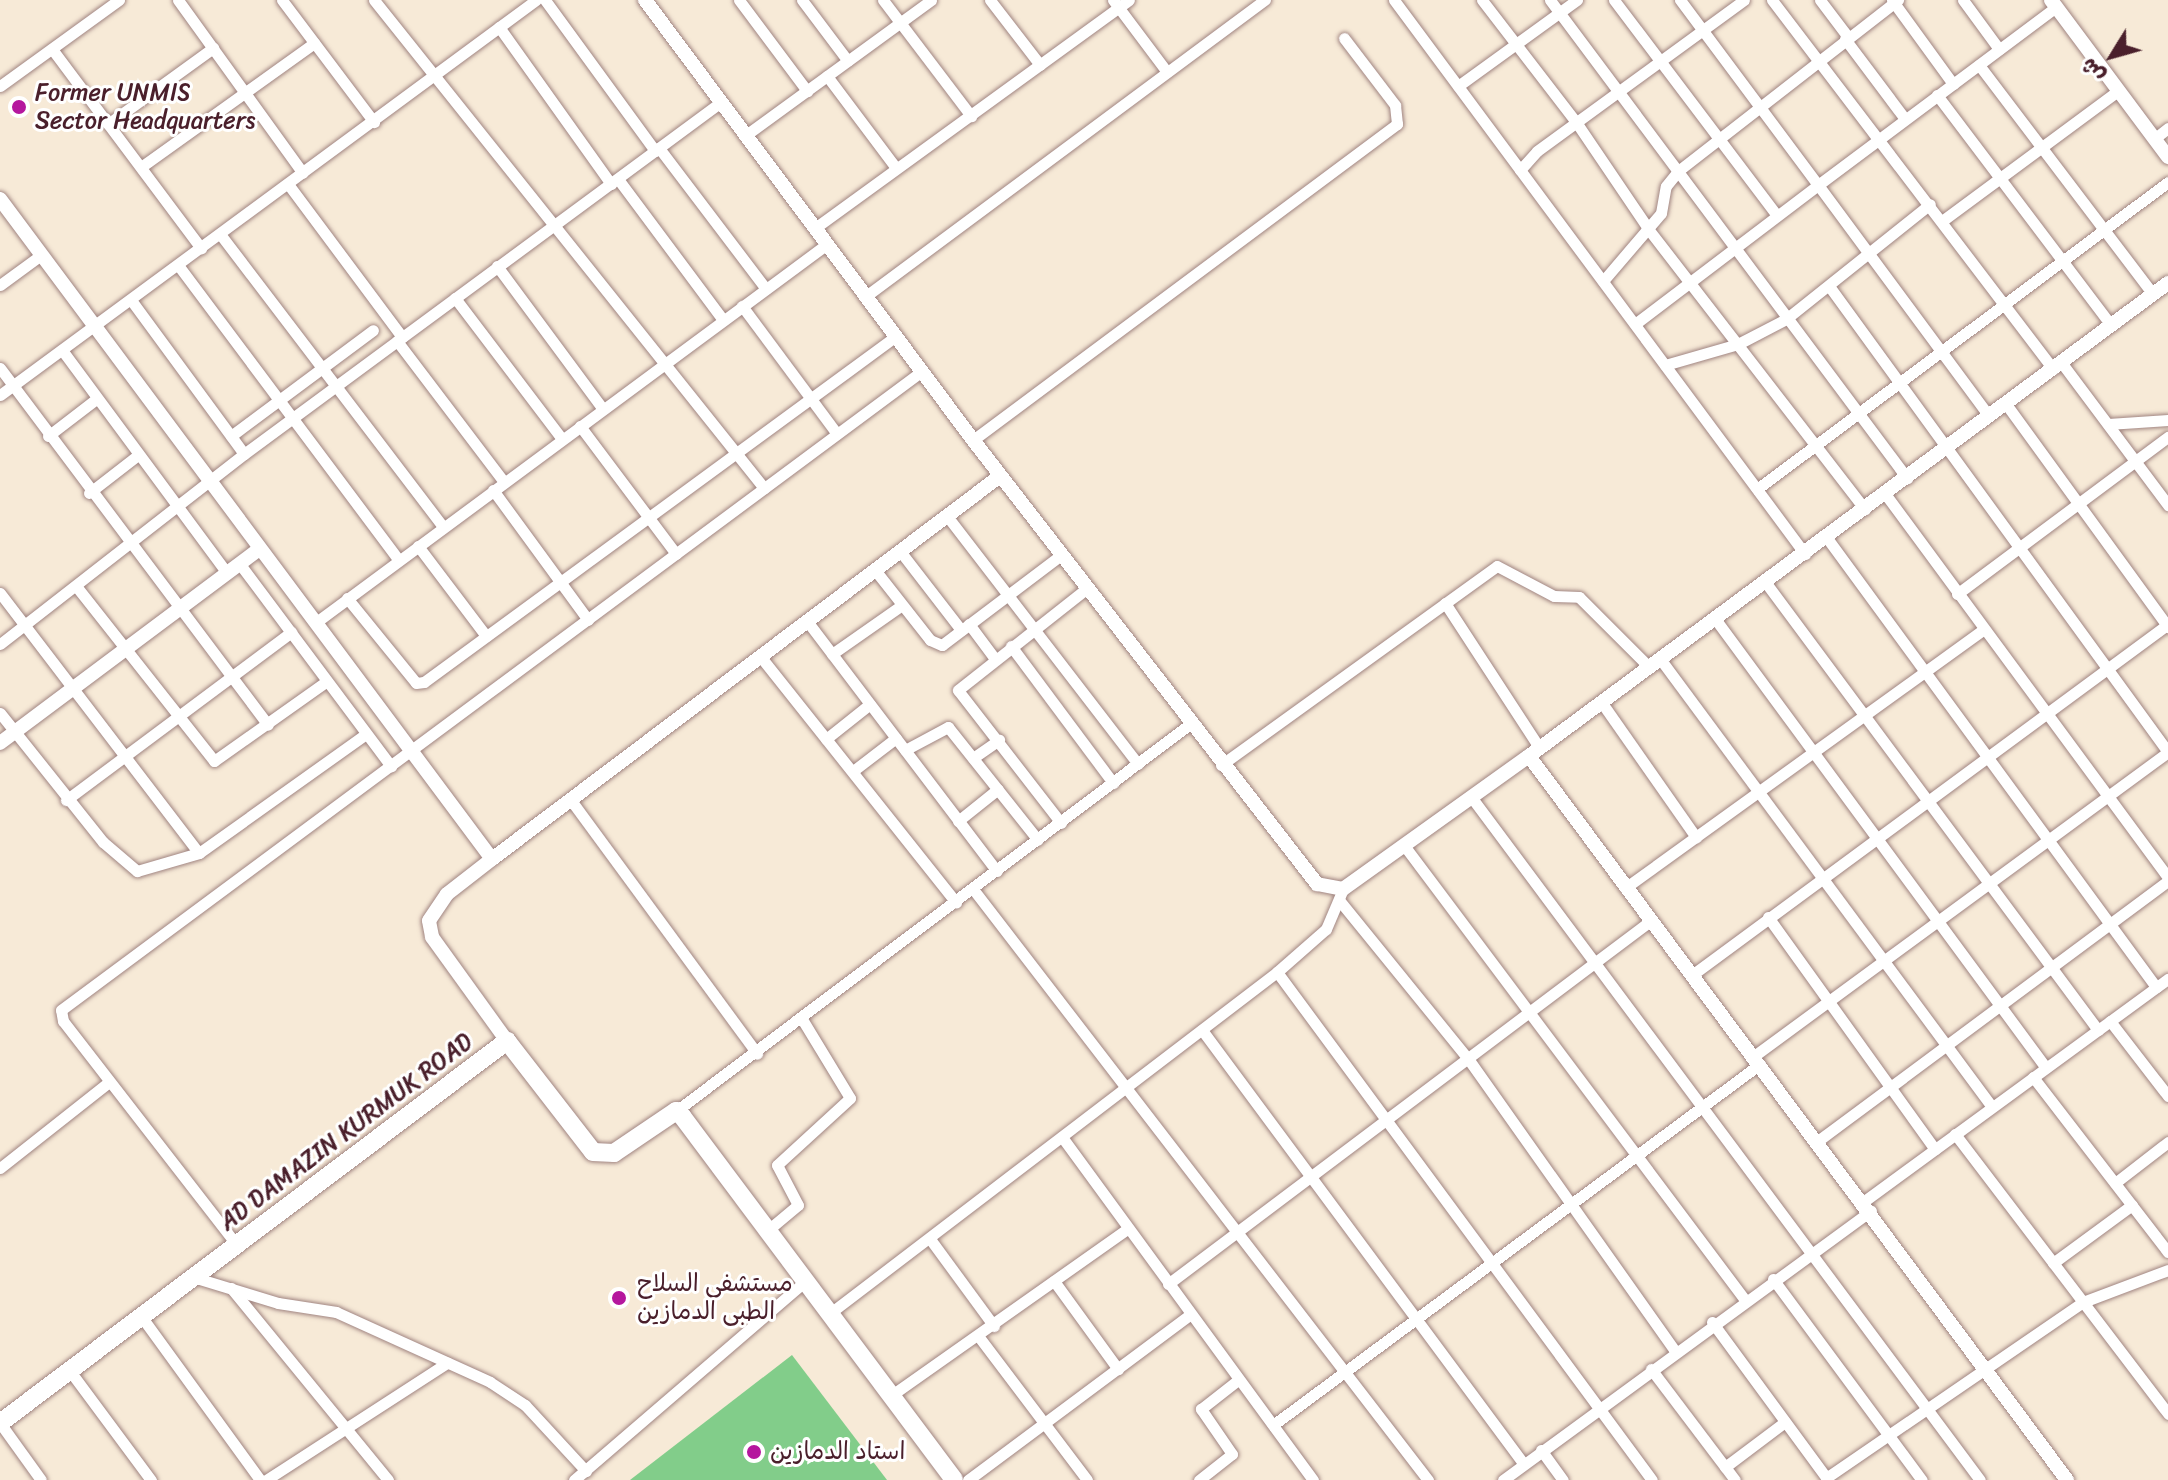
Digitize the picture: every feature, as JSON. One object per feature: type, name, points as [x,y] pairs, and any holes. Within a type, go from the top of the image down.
[{"type":"highway","name":"AD DAMAZIN KURMUK ROAD","points":[[0,1423],[507,1041],[593,1152],[614,1153],[676,1111]]},
{"type":"highway","points":[[676,1111],[768,1230],[889,1397],[954,1479]]},
{"type":"street","points":[[178,0],[303,173]]},
{"type":"street","points":[[282,0],[374,122]]},
{"type":"street","points":[[374,0],[432,77],[764,488]]},
{"type":"street","points":[[0,395],[536,0]]},
{"type":"street","points":[[545,0],[766,289]]},
{"type":"street","points":[[645,0],[1000,476],[1221,765],[1317,884],[1341,895],[1469,1060],[1675,1351]]},
{"type":"street","points":[[739,0],[807,91]]},
{"type":"street","points":[[802,0],[848,61]]},
{"type":"street","points":[[883,0],[971,116]]},
{"type":"street","points":[[746,135],[931,0]]},
{"type":"street","points":[[990,0],[1040,65]]},
{"type":"street","points":[[815,228],[1040,65],[1116,4],[1129,0]]},
{"type":"street","points":[[866,296],[1265,0]]},
{"type":"street","points":[[1394,0],[1805,554]]},
{"type":"street","points":[[1482,0],[1576,122],[1649,230],[1692,280],[1865,509]]},
{"type":"street","points":[[1550,0],[1907,478]]},
{"type":"street","points":[[1458,86],[1577,0]]},
{"type":"street","points":[[1614,0],[1776,214]]},
{"type":"street","points":[[1680,0],[1989,416]]},
{"type":"street","points":[[1520,170],[1576,122],[1744,0]]},
{"type":"street","points":[[1772,0],[2004,304],[2108,424],[2168,505]]},
{"type":"street","points":[[1820,0],[1905,119]]},
{"type":"street","points":[[1963,0],[1999,49]]},
{"type":"street","points":[[1603,281],[1661,213],[1666,186],[1678,171],[1894,1],[1953,84]]},
{"type":"street","points":[[0,69],[4,83],[114,2]]},
{"type":"street","points":[[1116,4],[1167,72]]},
{"type":"street","points":[[1635,324],[1776,214],[1979,65],[2053,4],[2168,157]]},
{"type":"street","points":[[499,27],[723,320]]},
{"type":"street","points":[[973,440],[1397,124],[1395,105],[1344,38]]},
{"type":"street","points":[[141,167],[314,43]]},
{"type":"street","points":[[108,124],[213,48]]},
{"type":"street","points":[[52,49],[201,248]]},
{"type":"street","points":[[1979,65],[2153,294]]},
{"type":"street","points":[[827,76],[896,168]]},
{"type":"street","points":[[1942,221],[2118,91]]},
{"type":"street","points":[[1937,95],[2111,325]]},
{"type":"street","points":[[0,644],[211,483],[244,454],[721,102]]},
{"type":"street","points":[[2154,139],[2168,128]]},
{"type":"street","points":[[1757,489],[2168,182]]},
{"type":"street","points":[[288,184],[504,482]]},
{"type":"street","points":[[0,199],[492,859]]},
{"type":"street","points":[[1665,365],[1738,344],[1786,319],[1930,204]]},
{"type":"street","points":[[220,234],[443,527]]},
{"type":"street","points":[[315,623],[827,244]]},
{"type":"street","points":[[0,285],[41,255]]},
{"type":"street","points":[[178,265],[398,559]]},
{"type":"street","points":[[497,266],[603,409]]},
{"type":"street","points":[[829,1314],[1277,972],[1326,929],[1341,895],[1886,495],[2168,283]]},
{"type":"street","points":[[1273,1425],[1414,1316],[1703,1107],[1828,1002],[2168,752],[1829,286]]},
{"type":"street","points":[[455,298],[562,439]]},
{"type":"street","points":[[131,300],[244,454]]},
{"type":"street","points":[[742,306],[837,434]]},
{"type":"street","points":[[231,436],[373,330]]},
{"type":"street","points":[[347,598],[416,683],[424,682],[735,451],[896,336]]},
{"type":"street","points":[[62,350],[227,573]]},
{"type":"street","points":[[0,368],[89,493],[268,725]]},
{"type":"street","points":[[236,1244],[63,1021],[61,1010],[922,371]]},
{"type":"street","points":[[48,436],[96,399]]},
{"type":"street","points":[[1692,975],[2168,625],[2077,505],[2006,404]]},
{"type":"street","points":[[2108,424],[2168,420]]},
{"type":"street","points":[[580,426],[676,554]]},
{"type":"street","points":[[1957,594],[2168,437]]},
{"type":"street","points":[[89,493],[138,455]]},
{"type":"street","points":[[507,1041],[432,937],[429,921],[447,894],[1000,476]]},
{"type":"street","points":[[493,490],[588,620]]},
{"type":"street","points":[[1819,1140],[2168,879],[1886,495]]},
{"type":"street","points":[[947,516],[1138,764]]},
{"type":"street","points":[[1827,538],[2156,987]]},
{"type":"street","points":[[418,546],[486,636]]},
{"type":"street","points":[[0,743],[259,549]]},
{"type":"street","points":[[900,551],[995,659]]},
{"type":"street","points":[[875,570],[937,645],[1061,555]]},
{"type":"street","points":[[239,563],[391,766]]},
{"type":"street","points":[[1221,765],[1490,569],[1504,567],[1554,596],[1579,597],[1655,664],[1992,1107]]},
{"type":"street","points":[[1766,583],[1925,802],[2098,1030]]},
{"type":"street","points":[[76,586],[175,716],[214,761],[327,681]]},
{"type":"street","points":[[1061,823],[958,690],[1086,589]]},
{"type":"street","points":[[0,593],[70,691],[123,753],[199,853]]},
{"type":"street","points":[[1445,603],[1535,753],[1625,888],[1819,1140],[1988,1368],[2066,1480]]},
{"type":"street","points":[[832,654],[902,605]]},
{"type":"street","points":[[1716,620],[2046,1068]]},
{"type":"street","points":[[807,621],[997,871]]},
{"type":"street","points":[[1625,888],[1983,630]]},
{"type":"street","points":[[66,800],[123,753],[291,632]]},
{"type":"street","points":[[1011,646],[1113,783]]},
{"type":"street","points":[[760,656],[956,902]]},
{"type":"street","points":[[1602,703],[1696,837]]},
{"type":"street","points":[[826,739],[870,704]]},
{"type":"street","points":[[0,713],[66,800],[137,871],[199,853],[366,734]]},
{"type":"street","points":[[676,1111],[757,1054],[1190,724]]},
{"type":"street","points":[[905,750],[945,725],[1038,840]]},
{"type":"street","points":[[853,771],[896,738]]},
{"type":"street","points":[[973,758],[999,740]]},
{"type":"street","points":[[958,821],[998,789]]},
{"type":"street","points":[[1472,798],[1980,1480]]},
{"type":"street","points":[[570,799],[757,1054]]},
{"type":"street","points":[[1406,848],[1745,1300]]},
{"type":"street","points":[[973,889],[1129,1086],[1428,1480]]},
{"type":"street","points":[[1768,917],[1935,1149]]},
{"type":"street","points":[[1168,1284],[1650,921]]},
{"type":"street","points":[[1277,972],[1652,1480]]},
{"type":"street","points":[[1503,1480],[1712,1322],[1810,1253],[1935,1149],[2168,979]]},
{"type":"street","points":[[768,1230],[798,1205],[777,1165],[850,1098],[849,1088],[802,1019]]},
{"type":"street","points":[[2110,1021],[2168,1096]]},
{"type":"street","points":[[1202,1030],[1523,1463]]},
{"type":"street","points":[[2033,1077],[2168,1252]]},
{"type":"street","points":[[0,1168],[109,1082]]},
{"type":"street","points":[[1955,1134],[2168,1414]]},
{"type":"street","points":[[1062,1137],[1189,1315],[1313,1480]]},
{"type":"street","points":[[2115,1183],[2168,1142]]},
{"type":"street","points":[[2053,1263],[2132,1205]]},
{"type":"street","points":[[889,1397],[979,1337],[1127,1229]]},
{"type":"street","points":[[930,1239],[994,1326]]},
{"type":"street","points":[[1712,1322],[1827,1479],[1926,1407],[2083,1302],[2168,1270]]},
{"type":"street","points":[[193,1277],[278,1303],[336,1312],[447,1363],[525,1405],[586,1471]]},
{"type":"street","points":[[1773,1279],[1922,1480]]},
{"type":"street","points":[[574,1480],[805,1281]]},
{"type":"street","points":[[1054,1281],[1118,1369]]},
{"type":"street","points":[[230,1287],[388,1480]]},
{"type":"street","points":[[954,1479],[1044,1423],[1189,1315]]},
{"type":"street","points":[[141,1316],[263,1480],[344,1425],[447,1363]]},
{"type":"street","points":[[979,1337],[1087,1480]]},
{"type":"street","points":[[1651,1369],[1735,1480]]},
{"type":"street","points":[[70,1371],[151,1480]]},
{"type":"street","points":[[1199,1480],[1232,1454],[1201,1409],[1238,1380]]},
{"type":"street","points":[[1725,1467],[1785,1422]]},
{"type":"street","points":[[0,1423],[41,1480]]},
{"type":"street","points":[[1541,1450],[1563,1480]]},
{"type":"green space","points":[[792,1355],[887,1480],[630,1480]]},
{"type":"place","name":"Former UNMIS Sector Headquarters","points":[[19,107]]},
{"type":"place","name":"مستشفى السلاح الطبى الدمازين","points":[[619,1298]]},
{"type":"place","name":"استاد الدمازين","points":[[754,1452]]}]
